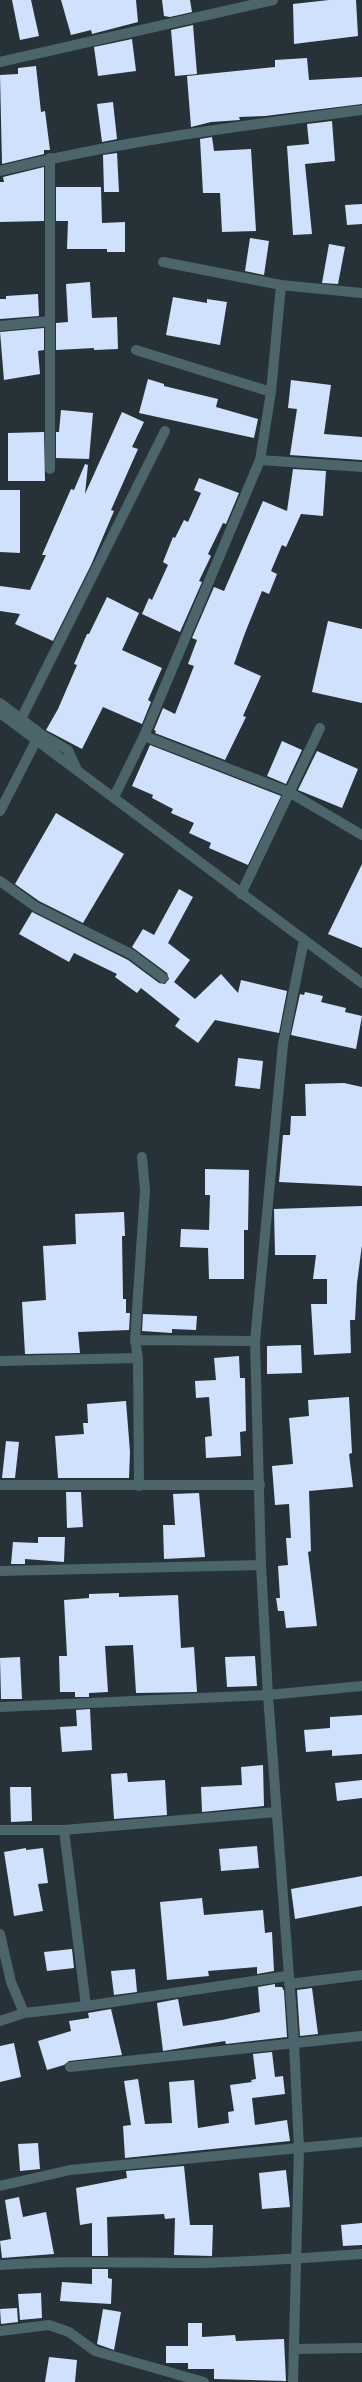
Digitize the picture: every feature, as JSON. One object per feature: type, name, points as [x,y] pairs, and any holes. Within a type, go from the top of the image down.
[{"type":"street","points":[[0,62],[273,0]]},
{"type":"street","points":[[0,171],[50,158],[195,133],[362,110]]},
{"type":"street","points":[[50,158],[50,469]]},
{"type":"street","points":[[163,262],[281,285],[362,293]]},
{"type":"street","points":[[114,796],[144,736],[260,460],[271,392],[281,285]]},
{"type":"street","points":[[0,326],[50,321]]},
{"type":"street","points":[[136,350],[271,392]]},
{"type":"street","points":[[21,718],[165,431]]},
{"type":"street","points":[[260,460],[362,468]]},
{"type":"street","points":[[0,703],[42,735],[68,750],[78,771]]},
{"type":"street","points":[[0,713],[55,755],[114,796],[241,894],[362,983]]},
{"type":"street","points":[[241,894],[320,728]]},
{"type":"street","points":[[144,736],[289,792],[362,835]]},
{"type":"street","points":[[0,811],[36,741]]},
{"type":"street","points":[[0,881],[36,907],[131,954],[163,978]]},
{"type":"street","points":[[292,2382],[299,2148],[294,2042],[288,1980],[268,1696],[261,1565],[255,1340],[283,1044],[304,940]]},
{"type":"street","points":[[139,1486],[138,1358],[135,1340],[145,1190],[142,1157]]},
{"type":"street","points":[[135,1340],[255,1340]]},
{"type":"street","points":[[0,1360],[138,1358]]},
{"type":"street","points":[[0,1485],[260,1485]]},
{"type":"street","points":[[0,1571],[261,1565]]},
{"type":"street","points":[[0,1706],[268,1696],[362,1686]]},
{"type":"street","points":[[0,1830],[64,1830],[276,1812]]},
{"type":"street","points":[[64,1830],[86,2006]]},
{"type":"street","points":[[0,1934],[11,1982],[24,2013]]},
{"type":"street","points":[[0,2021],[24,2013],[288,1980],[362,1975]]},
{"type":"street","points":[[70,2066],[362,2036]]},
{"type":"street","points":[[0,2186],[70,2170],[362,2142]]},
{"type":"street","points":[[0,2265],[52,2261],[199,2262],[296,2259],[362,2254]]},
{"type":"street","points":[[0,2330],[49,2325],[69,2332],[95,2351],[204,2382]]},
{"type":"street","points":[[294,2349],[362,2348]]},
{"type":"building","points":[[12,0],[31,0],[39,36],[20,40]]},
{"type":"building","points":[[61,0],[136,0],[138,22],[92,34],[91,30],[71,35]]},
{"type":"building","points":[[162,0],[190,0],[192,12],[170,17],[164,16]]},
{"type":"building","points":[[329,0],[356,0],[358,36],[294,44],[293,4]]},
{"type":"building","points":[[193,25],[197,74],[175,76],[171,30]]},
{"type":"building","points":[[132,39],[136,71],[98,76],[94,47]]},
{"type":"building","points":[[307,58],[309,80],[362,77],[362,104],[265,116],[239,117],[240,120],[211,122],[191,127],[187,76],[275,67],[275,60]]},
{"type":"building","points":[[36,66],[41,112],[45,111],[50,150],[44,150],[44,154],[2,164],[0,75],[18,74],[18,68]]},
{"type":"building","points":[[113,102],[117,139],[102,142],[97,104]]},
{"type":"building","points":[[332,121],[335,161],[305,164],[312,234],[293,235],[287,146],[309,144],[307,124]]},
{"type":"building","points":[[212,137],[214,151],[251,149],[256,231],[222,232],[220,193],[203,193],[200,139]]},
{"type":"building","points":[[117,153],[119,192],[104,192],[103,155]]},
{"type":"building","points":[[44,167],[44,221],[0,222],[0,182],[4,182],[3,177]]},
{"type":"building","points":[[56,187],[101,187],[102,223],[125,222],[125,252],[107,252],[107,249],[67,249],[68,221],[56,221]]},
{"type":"building","points":[[362,204],[362,224],[347,225],[345,205]]},
{"type":"building","points":[[250,238],[269,241],[264,275],[245,271]]},
{"type":"building","points":[[329,244],[345,247],[338,284],[322,283]]},
{"type":"building","points":[[90,282],[92,318],[117,317],[118,349],[94,350],[94,348],[56,350],[56,323],[68,322],[66,284]]},
{"type":"building","points":[[38,294],[39,316],[0,319],[0,299],[6,299],[6,296]]},
{"type":"building","points":[[173,297],[207,303],[207,299],[227,302],[220,345],[166,335]]},
{"type":"building","points":[[44,328],[44,350],[38,351],[40,374],[4,380],[0,332]]},
{"type":"building","points":[[148,379],[164,384],[164,386],[218,399],[216,407],[258,419],[254,438],[139,413]]},
{"type":"building","points":[[291,380],[331,385],[324,434],[362,437],[362,460],[290,455],[297,409],[288,408]]},
{"type":"building","points":[[61,410],[93,413],[89,459],[56,458],[56,432],[59,432]]},
{"type":"building","points":[[122,412],[144,422],[132,447],[138,449],[111,510],[114,511],[91,565],[53,641],[15,624],[20,614],[0,611],[0,586],[30,590],[46,555],[42,555],[71,489],[74,490],[85,464],[88,465],[85,494]]},
{"type":"building","points":[[44,432],[45,481],[8,481],[8,433]]},
{"type":"building","points":[[293,469],[326,471],[323,516],[301,514],[286,547],[282,545],[271,571],[277,574],[269,594],[262,591],[245,633],[234,664],[261,676],[243,716],[246,717],[225,760],[155,733],[156,731],[154,730],[163,708],[175,714],[194,666],[188,664],[197,640],[192,638],[214,587],[224,591],[263,501],[287,511]]},
{"type":"building","points":[[199,478],[239,493],[226,524],[223,523],[208,554],[211,556],[199,581],[202,582],[180,632],[142,614],[149,598],[152,600],[168,565],[163,562],[173,537],[175,538],[184,520],[188,522],[201,493],[194,490]]},
{"type":"building","points":[[0,490],[20,490],[20,553],[0,552]]},
{"type":"building","points":[[107,597],[139,613],[122,650],[162,668],[148,700],[151,702],[142,724],[103,707],[82,749],[46,730],[58,709],[77,665],[74,664],[87,634],[89,634]]},
{"type":"building","points":[[328,621],[362,629],[362,703],[312,692]]},
{"type":"building","points":[[282,741],[302,750],[286,784],[267,776]]},
{"type":"building","points":[[150,745],[281,796],[248,865],[209,848],[211,843],[189,833],[194,823],[171,813],[173,809],[152,798],[153,795],[132,786]]},
{"type":"building","points":[[317,751],[358,769],[342,808],[298,790]]},
{"type":"building","points":[[56,813],[124,854],[83,923],[39,901],[15,884]]},
{"type":"building","points":[[362,864],[362,948],[328,934]]},
{"type":"building","points":[[179,889],[193,897],[168,943],[190,960],[174,982],[195,999],[221,974],[238,993],[241,980],[287,991],[279,1033],[215,1020],[198,1043],[175,1026],[180,1019],[141,988],[137,993],[115,977],[117,974],[74,953],[69,962],[19,934],[32,912],[128,960],[159,983],[165,984],[169,979],[167,973],[132,947],[143,929],[154,935]]},
{"type":"building","points":[[305,992],[323,996],[321,1002],[346,1008],[345,1012],[362,1016],[356,1049],[291,1035],[300,994],[304,995]]},
{"type":"building","points":[[238,1058],[263,1061],[260,1089],[235,1086]]},
{"type":"building","points":[[344,1083],[362,1087],[362,1186],[279,1182],[283,1135],[290,1135],[291,1116],[306,1116],[305,1084]]},
{"type":"building","points":[[205,1169],[249,1170],[248,1230],[244,1230],[244,1279],[209,1279],[208,1248],[180,1247],[181,1229],[209,1230],[210,1195],[205,1195]]},
{"type":"building","points":[[362,1206],[362,1245],[357,1283],[355,1320],[350,1320],[351,1353],[314,1355],[311,1304],[327,1304],[327,1279],[313,1279],[316,1255],[275,1255],[274,1209]]},
{"type":"building","points":[[124,1212],[125,1236],[122,1236],[123,1299],[126,1299],[126,1313],[130,1313],[129,1330],[78,1332],[80,1353],[25,1354],[22,1302],[46,1300],[43,1246],[76,1244],[75,1214]]},
{"type":"building","points":[[143,1314],[197,1316],[196,1330],[172,1329],[172,1333],[142,1331]]},
{"type":"building","points":[[301,1345],[302,1373],[267,1374],[267,1346]]},
{"type":"building","points":[[239,1356],[240,1378],[245,1378],[246,1431],[240,1432],[241,1456],[206,1458],[205,1437],[212,1436],[209,1397],[196,1398],[195,1381],[216,1380],[214,1358]]},
{"type":"building","points":[[349,1397],[352,1453],[349,1454],[353,1487],[309,1491],[311,1551],[308,1552],[317,1626],[286,1628],[284,1611],[278,1611],[276,1598],[280,1598],[278,1566],[288,1565],[286,1538],[291,1538],[289,1504],[275,1505],[272,1466],[293,1464],[289,1418],[309,1416],[308,1400]]},
{"type":"building","points":[[126,1401],[130,1452],[129,1478],[58,1478],[55,1436],[84,1434],[83,1423],[88,1423],[87,1404]]},
{"type":"building","points":[[6,1441],[19,1442],[15,1478],[2,1478]]},
{"type":"building","points":[[66,1492],[81,1492],[83,1527],[67,1528]]},
{"type":"building","points":[[199,1493],[205,1557],[164,1559],[163,1525],[175,1525],[173,1494]]},
{"type":"building","points":[[38,1537],[65,1537],[64,1562],[25,1559],[25,1564],[11,1564],[13,1542],[38,1543]]},
{"type":"building","points":[[119,1593],[119,1597],[178,1595],[181,1648],[194,1647],[197,1692],[136,1693],[133,1645],[105,1646],[108,1692],[89,1693],[89,1697],[75,1697],[75,1692],[60,1692],[59,1656],[67,1656],[64,1600],[89,1598],[89,1594]]},
{"type":"building","points":[[255,1656],[257,1686],[227,1687],[225,1657]]},
{"type":"building","points":[[20,1657],[22,1699],[1,1699],[0,1658]]},
{"type":"building","points":[[90,1709],[92,1750],[62,1752],[60,1727],[77,1726],[76,1710]]},
{"type":"building","points":[[362,1715],[362,1754],[332,1756],[332,1750],[306,1752],[304,1730],[330,1728],[330,1717]]},
{"type":"building","points":[[263,1765],[264,1806],[202,1812],[201,1787],[242,1785],[241,1767]]},
{"type":"building","points":[[127,1773],[128,1782],[165,1780],[167,1815],[114,1819],[111,1774]]},
{"type":"building","points":[[362,1780],[362,1798],[337,1801],[335,1783]]},
{"type":"building","points":[[10,1787],[31,1787],[32,1821],[11,1822]]},
{"type":"building","points":[[257,1846],[259,1868],[221,1871],[219,1849]]},
{"type":"building","points":[[26,1848],[26,1850],[43,1848],[48,1883],[38,1884],[43,1911],[14,1916],[4,1852]]},
{"type":"building","points":[[362,1876],[362,1906],[295,1919],[291,1889]]},
{"type":"building","points":[[202,1898],[204,1915],[263,1910],[265,1933],[272,1932],[274,1971],[257,1974],[257,1967],[208,1971],[209,1976],[167,1980],[160,1902]]},
{"type":"building","points":[[72,1949],[74,1968],[47,1971],[44,1952]]},
{"type":"building","points":[[135,1969],[137,1992],[114,1995],[111,1971]]},
{"type":"building","points":[[275,1984],[275,1987],[282,1987],[284,1991],[287,2037],[226,2044],[225,2041],[163,2051],[157,2003],[178,1999],[183,2026],[222,2020],[260,2012],[258,1987]]},
{"type":"building","points":[[312,1988],[318,2034],[300,2036],[297,1990]]},
{"type":"building","points":[[111,2009],[122,2055],[69,2061],[64,2065],[47,2070],[38,2041],[71,2031],[69,2021],[89,2018],[88,2013]]},
{"type":"building","points":[[14,2043],[21,2077],[0,2082],[0,2046]]},
{"type":"building","points":[[272,2052],[275,2077],[283,2076],[285,2094],[252,2098],[255,2125],[287,2120],[290,2141],[125,2158],[123,2126],[131,2125],[124,2081],[138,2079],[145,2124],[172,2123],[169,2082],[194,2080],[198,2128],[229,2123],[228,2112],[234,2111],[230,2085],[252,2082],[251,2080],[256,2079],[253,2054]]},
{"type":"building","points":[[38,2143],[40,2169],[20,2171],[18,2144]]},
{"type":"building","points":[[184,2166],[190,2225],[213,2225],[212,2256],[174,2255],[175,2218],[165,2219],[164,2214],[107,2217],[108,2256],[92,2256],[92,2223],[80,2225],[76,2188],[127,2178],[126,2171]]},
{"type":"building","points":[[286,2170],[290,2207],[262,2209],[259,2173]]},
{"type":"building","points":[[19,2197],[23,2217],[46,2212],[54,2254],[2,2258],[0,2241],[11,2239],[5,2200]]},
{"type":"building","points":[[362,2223],[362,2245],[343,2246],[341,2225]]},
{"type":"building","points":[[92,2269],[108,2269],[108,2278],[112,2279],[111,2304],[60,2301],[62,2282],[92,2284]]},
{"type":"building","points":[[41,2293],[42,2318],[20,2320],[18,2294]]},
{"type":"building","points":[[17,2308],[18,2322],[1,2324],[0,2309]]},
{"type":"building","points":[[103,2309],[121,2312],[114,2350],[97,2344]]},
{"type":"building","points":[[188,2323],[202,2323],[202,2337],[235,2335],[236,2341],[284,2339],[286,2381],[214,2379],[214,2369],[188,2369],[188,2363],[166,2363],[166,2346],[188,2346]]},
{"type":"building","points":[[49,2357],[77,2360],[75,2382],[45,2382]]}]
